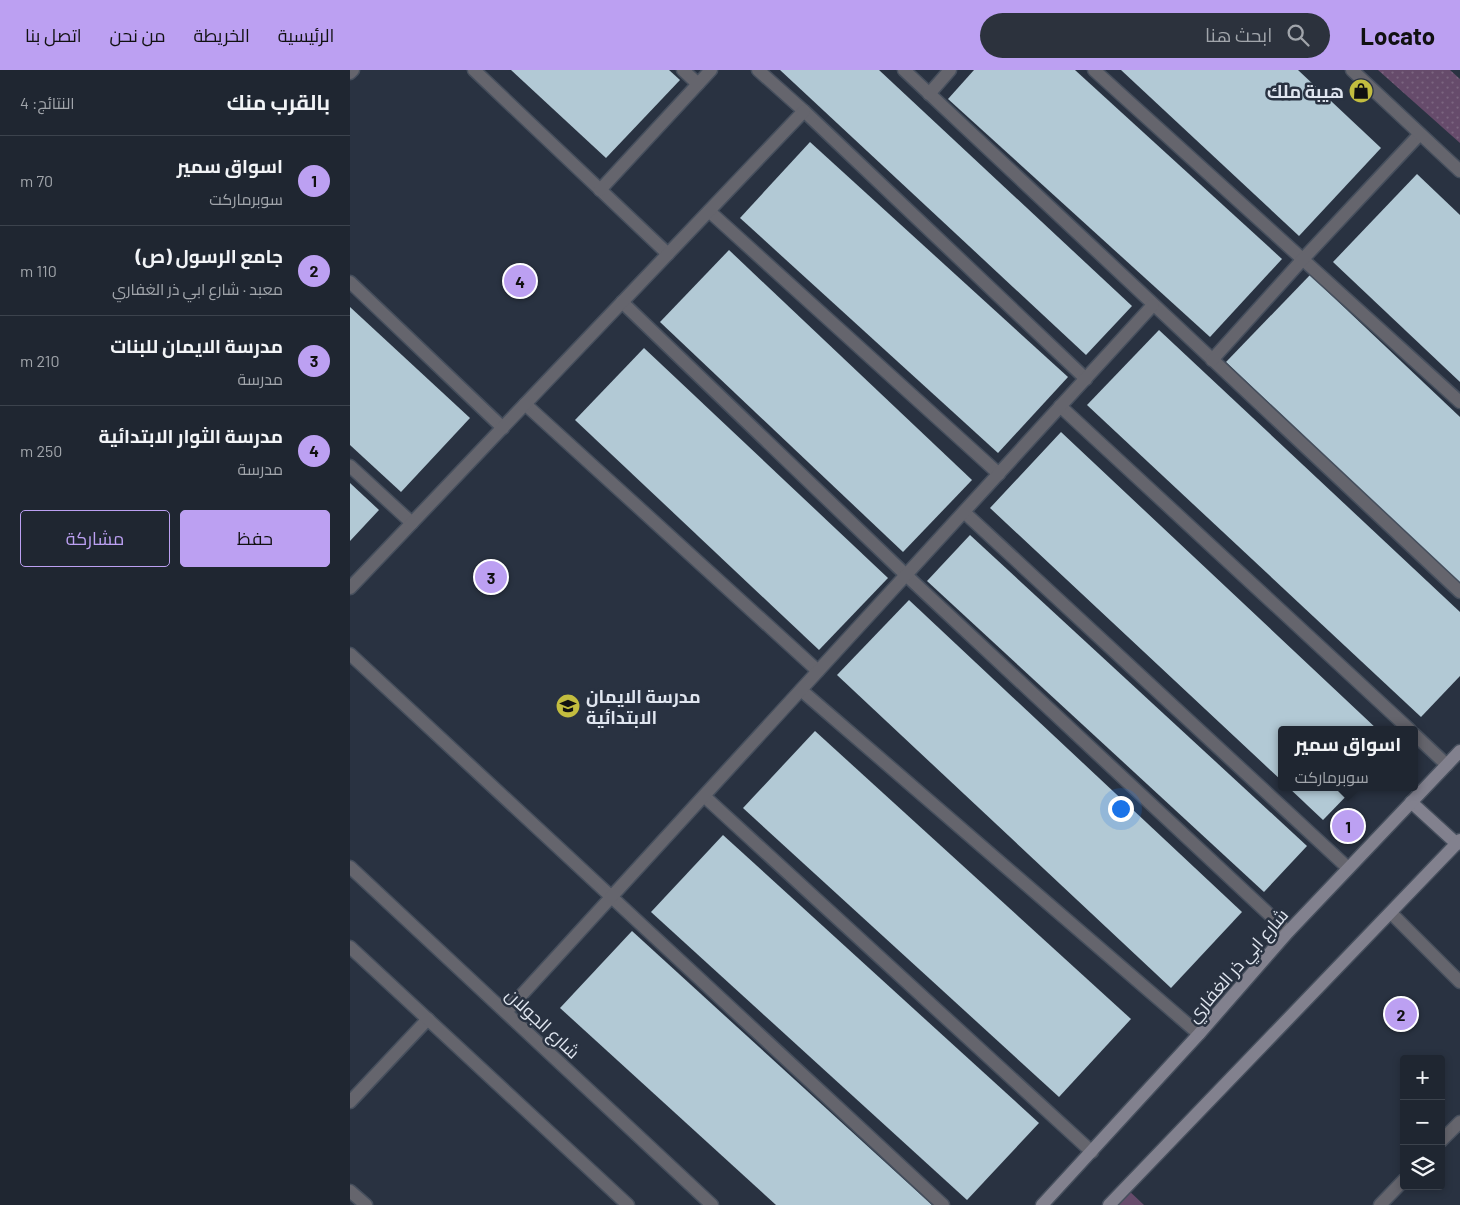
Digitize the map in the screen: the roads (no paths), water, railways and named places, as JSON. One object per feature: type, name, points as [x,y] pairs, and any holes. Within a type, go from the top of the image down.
[{"type":"main road","name":"شارع ابي ذر الغفاري","points":[[1042,1205],[1199,1034],[1288,932],[1460,751]]},
{"type":"main road","points":[[1109,1205],[1458,842],[1411,802]]},
{"type":"street","points":[[350,73],[353,70]]},
{"type":"street","points":[[474,70],[668,254]]},
{"type":"street","points":[[683,70],[698,84]]},
{"type":"street","points":[[600,190],[711,70]]},
{"type":"street","points":[[758,70],[804,111],[1086,378]]},
{"type":"street","points":[[904,70],[1460,592]]},
{"type":"street","points":[[929,94],[950,70]]},
{"type":"street","points":[[1094,70],[1460,402]]},
{"type":"street","points":[[1352,70],[1460,171]]},
{"type":"street","points":[[350,588],[804,111]]},
{"type":"street","points":[[1212,360],[1420,134]]},
{"type":"street","points":[[709,211],[999,474]]},
{"type":"street","points":[[350,282],[503,428]]},
{"type":"street","points":[[622,302],[906,576],[1288,932]]},
{"type":"street","points":[[506,1012],[1153,304]]},
{"type":"street","points":[[525,404],[818,671]]},
{"type":"street","points":[[1060,406],[1406,726]]},
{"type":"street","points":[[350,466],[412,523]]},
{"type":"street","points":[[964,512],[1348,868]]},
{"type":"street","points":[[350,654],[943,1205]]},
{"type":"street","points":[[801,690],[1199,1034]]},
{"type":"street","points":[[1418,738],[1447,764]]},
{"type":"street","points":[[704,796],[1092,1152]]},
{"type":"street","name":"شارع الجولان","points":[[350,867],[712,1205]]},
{"type":"street","points":[[1391,913],[1460,982]]},
{"type":"street","points":[[350,947],[628,1205]]},
{"type":"street","points":[[350,1102],[428,1019]]},
{"type":"street","points":[[1445,1138],[1460,1122]]},
{"type":"street","points":[[1380,1205],[1400,1184]]},
{"type":"street","points":[[350,1191],[366,1205]]},
{"type":"place","name":"هيبة ملك","points":[[1361,91]]},
{"type":"place","name":"مدرسة الثوار الابتدائية","points":[[520,281]]},
{"type":"place","name":"مدرسة الايمان للبنات","points":[[491,577]]},
{"type":"place","name":"مدرسة الايمان الابتدائية","points":[[568,706]]},
{"type":"place","name":"اسواق سمير","points":[[1348,826]]},
{"type":"place","name":"جامع الرسول (ص)","points":[[1401,1014]]}]
